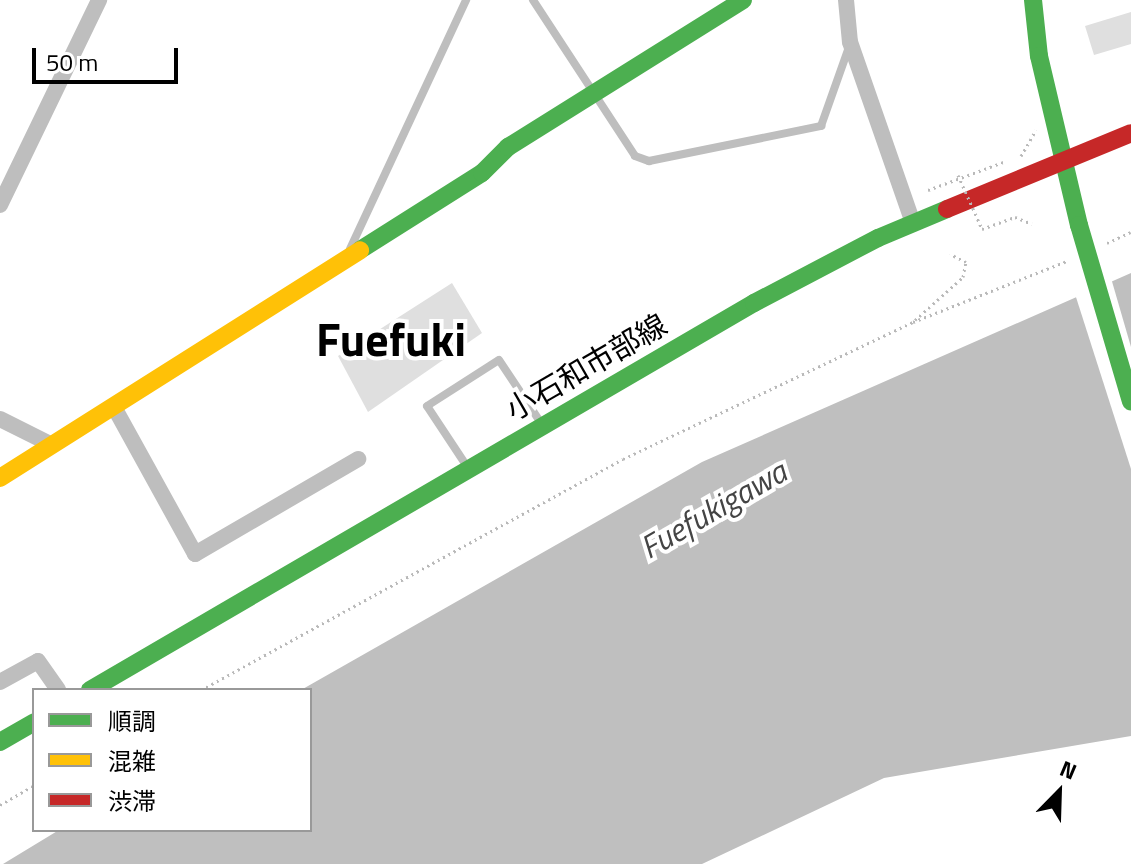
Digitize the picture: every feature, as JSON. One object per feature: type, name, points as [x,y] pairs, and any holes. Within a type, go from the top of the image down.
[{"type":"main road","points":[[0,478],[482,173],[508,147],[743,0]]},
{"type":"main road","points":[[1033,0],[1063,163],[1131,402]]},
{"type":"main road","name":"小石和市部線","points":[[93,688],[754,303],[913,223],[1131,133]]},
{"type":"main road","points":[[0,742],[32,723]]},
{"type":"street","points":[[0,205],[99,0]]},
{"type":"street","points":[[846,0],[850,42],[913,223]]},
{"type":"street","points":[[114,407],[195,554],[358,459]]},
{"type":"street","points":[[0,419],[52,445]]},
{"type":"street","points":[[0,682],[38,661],[57,688]]},
{"type":"lane","points":[[345,261],[466,0]]},
{"type":"lane","points":[[533,0],[635,156],[649,161],[821,126],[850,42]]},
{"type":"lane","points":[[469,468],[427,406],[499,360],[542,424]]},
{"type":"path","points":[[928,190],[958,175],[1022,156],[1031,132],[1054,123]]},
{"type":"path","points":[[958,175],[982,229],[1015,217],[1032,224]]},
{"type":"path","points":[[1105,244],[1131,232]]},
{"type":"path","points":[[913,322],[963,277],[966,262],[950,254]]},
{"type":"path","points":[[205,688],[623,459],[913,322],[1078,256]]},
{"type":"path","points":[[0,805],[32,786]]},
{"type":"water","name":"Fuefukigawa","points":[[1131,273],[1131,736],[884,778],[702,864],[3,864],[56,832],[312,832],[312,688],[305,688],[702,462]]},
{"type":"pier","points":[[1111,278],[1131,347],[1131,469],[1075,294]]},
{"type":"building","points":[[1131,12],[1131,44],[1094,55],[1085,26]]},
{"type":"building","points":[[452,283],[482,333],[368,412],[338,356]]},
{"type":"traffic: fast","points":[[360,250],[482,173],[508,147],[743,0]]},
{"type":"traffic: fast","points":[[1033,0],[1039,56],[1079,225]]},
{"type":"traffic: fast","points":[[93,688],[754,303],[878,238],[947,209]]},
{"type":"traffic: fast","points":[[1079,225],[1131,402]]},
{"type":"traffic: fast","points":[[0,742],[32,723]]},
{"type":"traffic: slow","points":[[0,478],[360,250]]},
{"type":"traffic: jam","points":[[947,209],[1131,133]]},
{"type":"district","name":"Fuefuki","points":[[391,339]]}]
